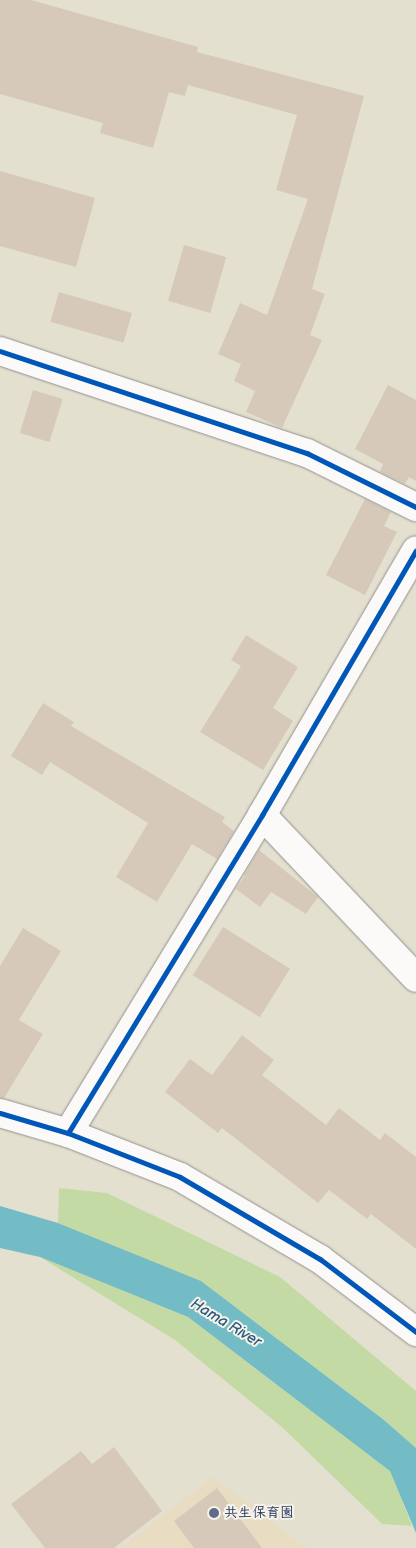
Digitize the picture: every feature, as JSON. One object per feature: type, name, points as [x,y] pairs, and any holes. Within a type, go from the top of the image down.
[{"type":"street","points":[[0,351],[307,453],[416,506]]},
{"type":"street","points":[[68,1133],[262,815],[416,550]]},
{"type":"street","points":[[262,815],[416,978]]},
{"type":"street","points":[[0,1113],[68,1133],[180,1177],[320,1259],[416,1332]]},
{"type":"shaded area","name":"共生保育園","points":[[213,1477],[306,1548],[121,1548]]},
{"type":"green space","points":[[59,1188],[107,1193],[280,1277],[416,1391],[416,1448],[384,1420],[201,1281],[58,1223]]},
{"type":"green space","points":[[40,1257],[188,1317],[391,1471],[412,1526],[382,1524],[283,1428],[175,1340]]},
{"type":"water","name":"Hama River","points":[[0,1206],[58,1223],[201,1281],[384,1420],[416,1448],[416,1533],[390,1471],[188,1317],[40,1257],[0,1248]]},
{"type":"building","points":[[0,0],[31,0],[198,47],[197,52],[364,96],[312,289],[325,294],[310,335],[322,340],[282,428],[246,412],[255,391],[234,381],[241,364],[218,354],[240,303],[267,315],[308,199],[276,190],[297,115],[188,85],[185,96],[169,92],[153,148],[100,133],[103,123],[0,94]]},
{"type":"building","points":[[0,171],[95,198],[76,267],[0,246]]},
{"type":"building","points":[[184,245],[226,257],[210,313],[168,301]]},
{"type":"building","points":[[59,292],[132,313],[124,343],[50,322]]},
{"type":"building","points":[[388,385],[416,400],[416,481],[409,477],[405,484],[380,472],[383,464],[355,449]]},
{"type":"building","points":[[33,390],[63,399],[49,442],[20,433]]},
{"type":"building","points":[[365,499],[391,512],[384,526],[397,532],[365,595],[326,575]]},
{"type":"building","points":[[246,635],[298,667],[273,708],[293,721],[263,770],[200,732],[241,666],[231,660]]},
{"type":"building","points":[[43,703],[74,722],[71,726],[225,817],[222,822],[234,831],[217,859],[192,844],[157,902],[116,877],[148,823],[50,762],[42,775],[11,756]]},
{"type":"building","points":[[259,850],[318,897],[306,914],[271,892],[260,907],[236,889]]},
{"type":"building","points":[[223,927],[290,969],[260,1017],[193,975]]},
{"type":"building","points":[[23,928],[61,951],[19,1020],[43,1034],[4,1098],[0,1098],[0,966]]},
{"type":"building","points":[[242,1035],[274,1060],[262,1075],[326,1125],[339,1108],[380,1140],[385,1133],[416,1157],[416,1249],[371,1214],[367,1219],[329,1190],[318,1203],[222,1128],[218,1133],[165,1092],[190,1059],[212,1075]]},
{"type":"building","points":[[114,1447],[162,1511],[114,1548],[45,1548],[11,1504],[81,1451],[92,1464]]},
{"type":"building","points":[[217,1488],[262,1548],[194,1548],[174,1521]]},
{"type":"cycle path","points":[[0,351],[307,453],[416,507]]},
{"type":"cycle path","points":[[68,1133],[262,815],[416,550]]},
{"type":"cycle path","points":[[0,1113],[68,1133],[180,1177],[320,1259],[416,1332]]},
{"type":"place","name":"共生保育園","points":[[214,1513]]}]
